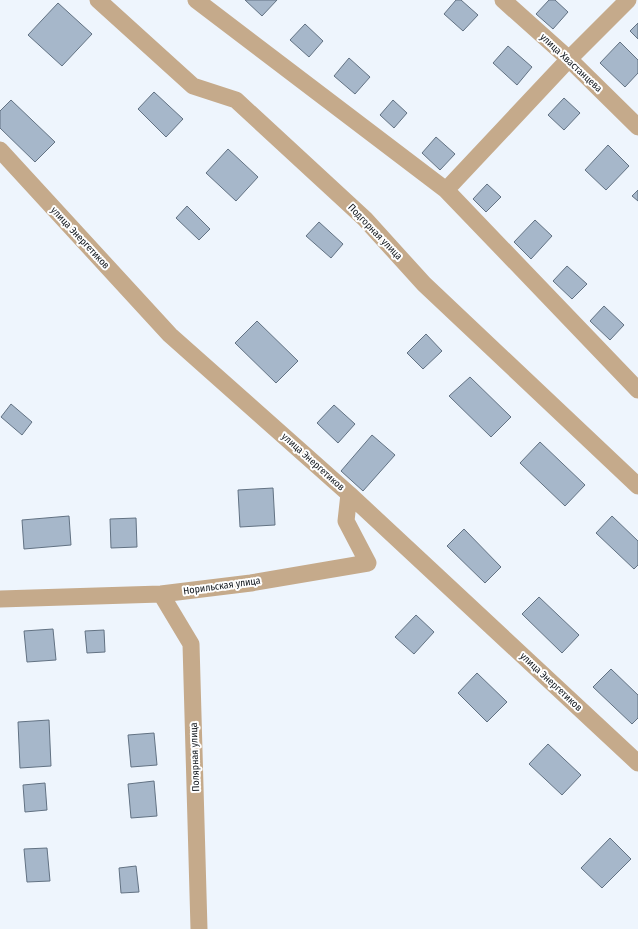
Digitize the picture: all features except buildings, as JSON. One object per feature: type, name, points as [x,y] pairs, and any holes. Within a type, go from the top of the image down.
[{"type":"street","name":"Подгорная улица","points":[[98,0],[193,86],[236,100],[365,219],[424,284],[638,486]]},
{"type":"street","points":[[196,0],[446,190],[638,390]]},
{"type":"street","name":"улица Хвастанцева","points":[[503,0],[569,59],[638,127]]},
{"type":"street","points":[[446,190],[569,59],[628,0]]},
{"type":"street","name":"улица Энергетиков","points":[[0,150],[170,335],[349,494],[638,763]]},
{"type":"street","name":"Норильская улица","points":[[0,599],[161,594],[251,583],[368,563],[346,521],[349,494]]},
{"type":"street","name":"Полярная улица","points":[[161,594],[191,644],[199,929]]}]
